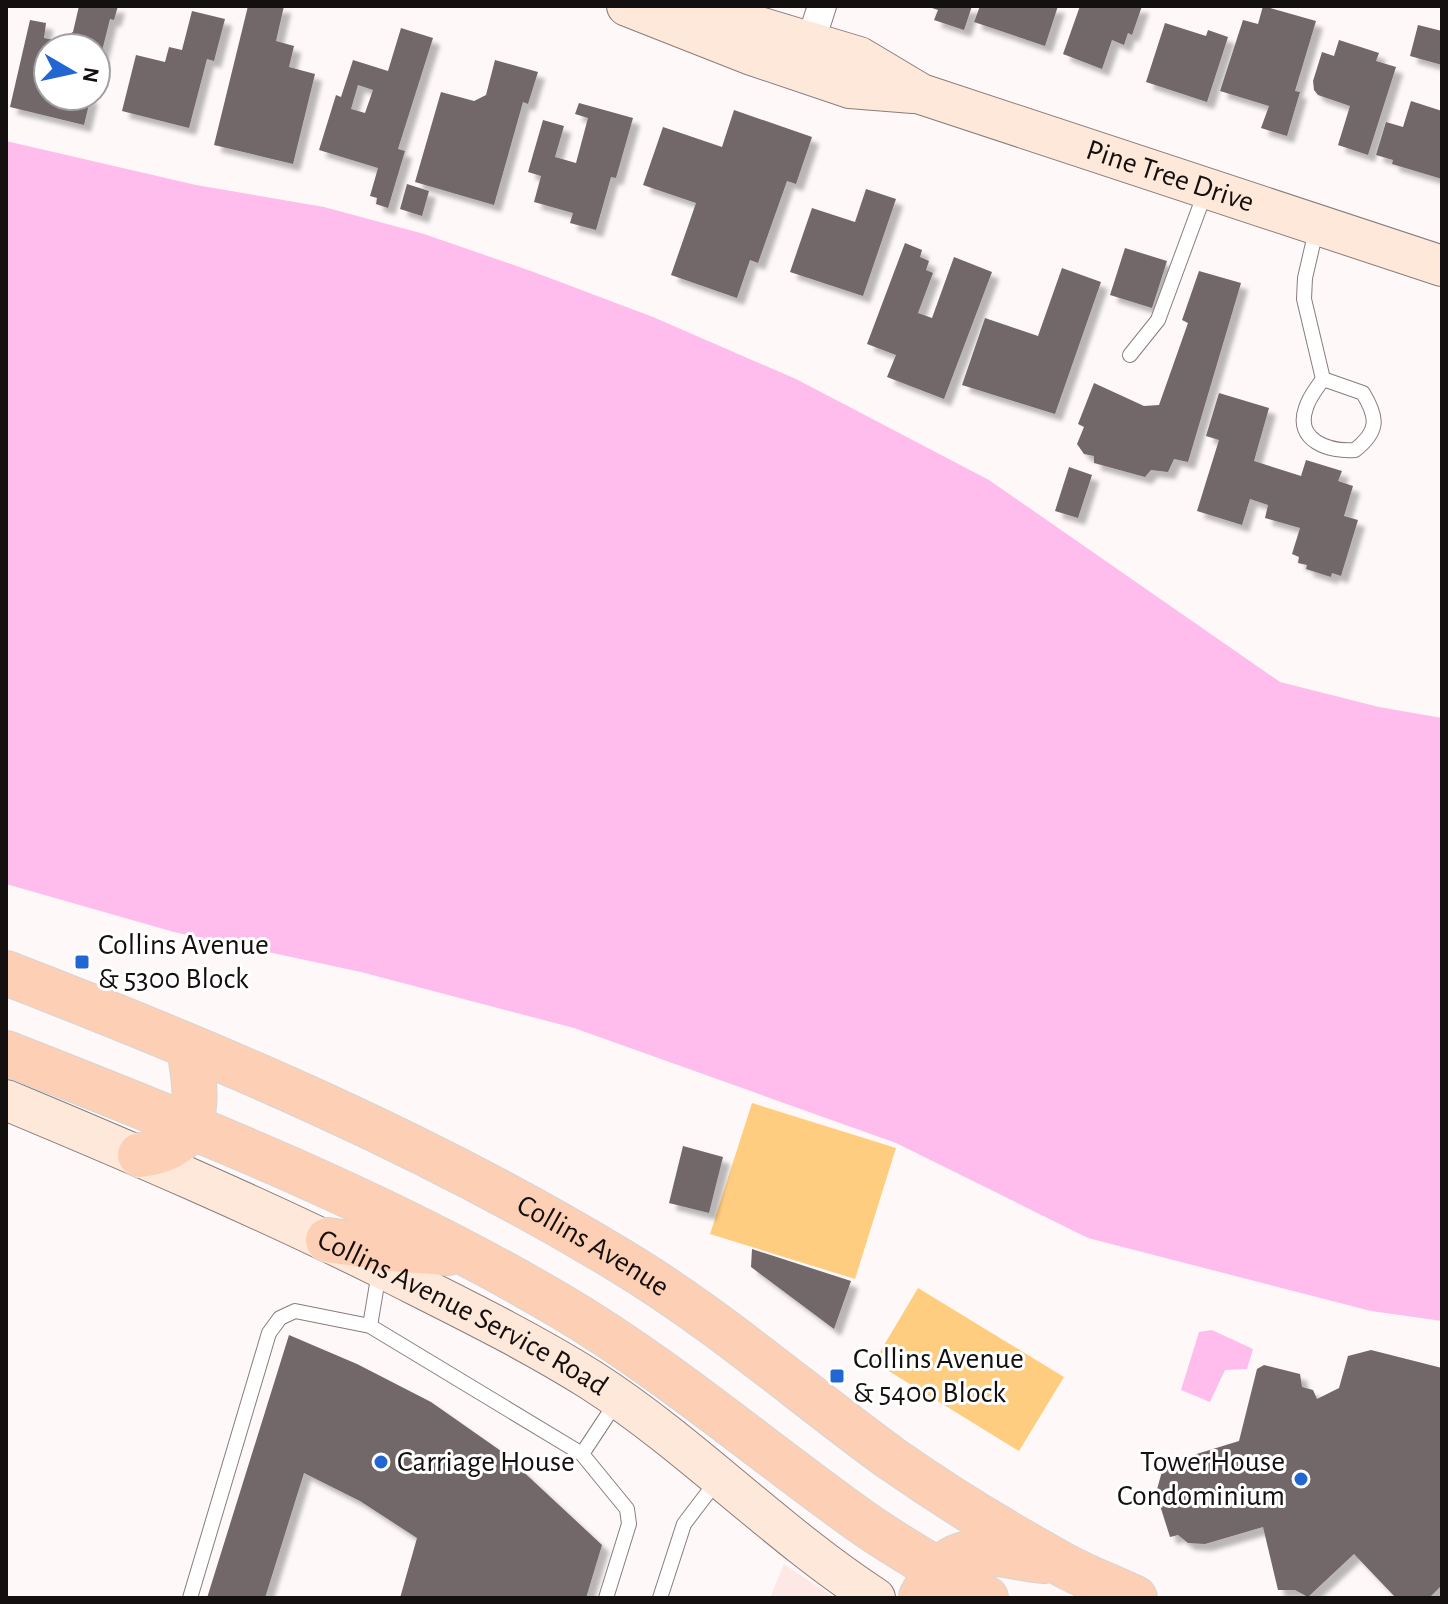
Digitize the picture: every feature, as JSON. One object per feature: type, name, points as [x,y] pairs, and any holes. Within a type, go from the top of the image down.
[{"type":"main road","name":"Pine Tree Drive","points":[[627,6],[749,54],[850,88],[921,94]]},
{"type":"main road","name":"Pine Tree Drive","points":[[689,6],[816,23],[859,57],[921,94],[1206,190],[1434,261]]},
{"type":"main road","name":"Collins Avenue","points":[[6,973],[189,1047],[394,1139],[512,1199],[620,1261],[719,1327],[895,1461],[1061,1564],[1135,1598]]},
{"type":"main road","points":[[140,1155],[169,1149],[189,1127],[196,1099],[189,1047]]},
{"type":"main road","points":[[6,1053],[189,1127],[359,1202],[469,1255],[564,1308],[657,1368],[865,1524],[926,1591],[986,1598]]},
{"type":"main road","name":"Collins Avenue Service Road","points":[[7,1103],[140,1155],[328,1240],[481,1317],[619,1399],[875,1598]]},
{"type":"main road","points":[[328,1240],[469,1255]]},
{"type":"main road","points":[[926,1591],[952,1557],[965,1552],[1061,1564]]},
{"type":"lane","points":[[1130,355],[1158,320],[1206,190]]},
{"type":"lane","points":[[1317,226],[1305,278],[1304,299],[1323,379],[1304,410],[1306,428],[1314,441],[1325,449],[1355,450],[1366,441],[1374,428],[1373,410],[1363,393],[1323,379]]},
{"type":"lane","points":[[370,1326],[380,1267]]},
{"type":"lane","points":[[190,1598],[269,1333],[280,1318],[295,1311],[370,1326],[582,1454],[627,1509],[629,1524],[606,1598]]},
{"type":"lane","points":[[582,1454],[619,1399]]},
{"type":"lane","points":[[660,1598],[684,1524],[720,1476]]},
{"type":"shaded area","points":[[6,141],[196,185],[324,207],[424,234],[653,317],[796,379],[989,480],[1280,682],[1379,707],[1442,718],[1442,1321],[1371,1311],[1088,1238],[896,1143],[574,1028],[361,972],[174,932],[6,884]]},
{"type":"shaded area","points":[[752,1103],[896,1148],[855,1279],[710,1234]]},
{"type":"shaded area","points":[[918,1288],[1064,1377],[1019,1451],[874,1362]]},
{"type":"shaded area","points":[[1212,1330],[1253,1349],[1247,1369],[1225,1370],[1210,1402],[1181,1390],[1199,1332]]},
{"type":"shaded area","points":[[784,1564],[835,1598],[770,1598]]},
{"type":"building","points":[[79,6],[118,6],[107,32],[73,32]]},
{"type":"building","points":[[248,6],[284,6],[276,41],[294,46],[289,67],[315,74],[293,164],[214,145]]},
{"type":"building","points":[[926,6],[972,6],[964,30],[934,20],[938,10]]},
{"type":"building","points":[[980,6],[1058,6],[1045,46],[974,22]]},
{"type":"building","points":[[1080,6],[1142,6],[1132,35],[1128,33],[1124,45],[1112,40],[1102,69],[1063,54]]},
{"type":"building","points":[[1263,6],[1316,21],[1295,91],[1300,92],[1287,136],[1261,128],[1269,106],[1220,91],[1243,20],[1258,24]]},
{"type":"building","points":[[192,11],[225,19],[214,61],[207,59],[189,128],[122,111],[136,55],[165,62],[169,47],[182,50]]},
{"type":"building","points":[[30,20],[46,23],[45,32],[32,32],[32,112],[87,112],[84,125],[10,107]]},
{"type":"building","points":[[1165,23],[1206,36],[1208,30],[1228,37],[1207,102],[1146,82]]},
{"type":"building","points":[[1418,25],[1442,31],[1442,65],[1410,56]]},
{"type":"building","points":[[401,28],[433,38],[398,149],[405,151],[388,208],[376,204],[377,198],[370,196],[378,168],[319,150],[336,95],[341,97],[353,60],[388,71]],"holes":[[[358,85],[373,90],[365,113],[351,109]]]},
{"type":"building","points":[[1339,40],[1379,53],[1376,61],[1396,67],[1368,155],[1338,145],[1350,106],[1318,95],[1314,90],[1313,81],[1322,52],[1334,56]]},
{"type":"building","points":[[495,60],[538,72],[528,104],[523,102],[494,205],[415,182],[441,92],[474,101],[486,95]]},
{"type":"building","points":[[1411,101],[1442,111],[1442,179],[1392,164],[1393,160],[1376,155],[1386,122],[1403,127]]},
{"type":"building","points":[[579,103],[633,118],[616,178],[611,177],[596,230],[570,223],[573,213],[534,202],[541,176],[528,172],[543,120],[564,126],[555,157],[576,163],[588,118],[575,114]]},
{"type":"building","points":[[734,110],[812,137],[796,184],[787,181],[758,263],[750,260],[737,298],[671,275],[696,203],[643,185],[663,127],[722,147]]},
{"type":"building","points":[[407,184],[429,191],[422,216],[400,209]]},
{"type":"building","points":[[866,189],[896,199],[863,296],[790,272],[812,208],[855,222]]},
{"type":"building","points":[[905,243],[922,250],[920,257],[929,261],[926,270],[933,273],[918,313],[932,318],[954,257],[992,272],[944,399],[887,377],[896,355],[867,344]]},
{"type":"building","points":[[1125,248],[1167,261],[1152,308],[1110,295]]},
{"type":"building","points":[[1062,268],[1101,282],[1055,414],[962,385],[985,318],[1038,336]]},
{"type":"building","points":[[1199,271],[1241,283],[1188,462],[1174,459],[1168,472],[1151,470],[1145,477],[1094,463],[1094,456],[1084,454],[1077,444],[1084,427],[1078,424],[1094,383],[1144,406],[1159,405],[1188,323],[1182,320]]},
{"type":"building","points":[[1219,393],[1269,408],[1254,461],[1301,476],[1306,460],[1342,471],[1338,481],[1353,486],[1344,516],[1358,520],[1341,576],[1332,573],[1331,577],[1298,563],[1299,557],[1292,554],[1300,528],[1265,518],[1268,505],[1250,499],[1242,525],[1197,511],[1219,440],[1206,436]]},
{"type":"building","points":[[1069,467],[1092,475],[1078,518],[1055,511]]},
{"type":"building","points":[[683,1146],[723,1157],[709,1213],[669,1203]]},
{"type":"building","points":[[752,1249],[851,1281],[834,1329],[751,1267]]},
{"type":"building","name":"Carriage House","points":[[289,1335],[357,1364],[431,1402],[501,1451],[602,1545],[586,1598],[400,1598],[417,1538],[360,1501],[304,1473],[265,1598],[207,1598]]},
{"type":"building","name":"TowerHouse Condominium","points":[[1371,1350],[1442,1368],[1442,1585],[1429,1598],[1396,1598],[1354,1554],[1308,1597],[1295,1590],[1278,1590],[1263,1527],[1205,1544],[1188,1543],[1178,1535],[1170,1537],[1156,1493],[1164,1464],[1239,1441],[1257,1369],[1264,1365],[1300,1374],[1302,1387],[1313,1390],[1317,1399],[1339,1388],[1348,1356]]},
{"type":"place","name":"Collins Avenue & 5300 Block","points":[[82,962]]},
{"type":"place","name":"Collins Avenue & 5400 Block","points":[[837,1376]]},
{"type":"place","name":"Carriage House","points":[[381,1462]]},
{"type":"place","name":"TowerHouse Condominium","points":[[1301,1479]]}]
